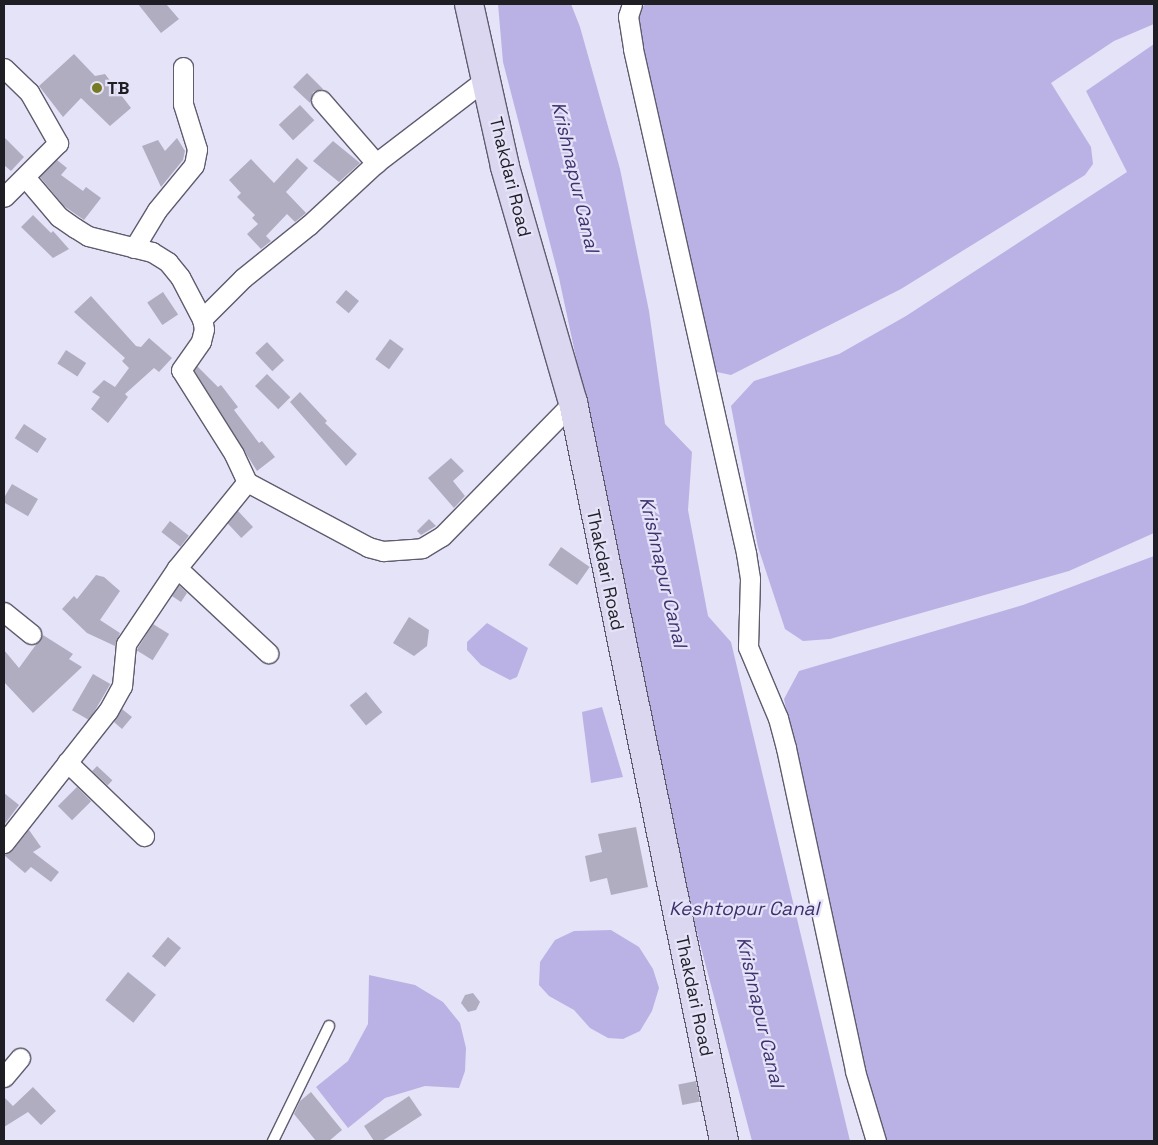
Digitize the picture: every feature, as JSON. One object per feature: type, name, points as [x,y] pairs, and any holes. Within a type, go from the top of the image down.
[{"type":"street","name":"Thakdari Road","points":[[469,4],[505,168],[573,402],[724,1141]]},
{"type":"street","points":[[632,4],[628,16],[633,49],[746,553],[750,579],[748,647],[778,718],[786,748],[855,1071],[876,1141]]},
{"type":"street","points":[[134,248],[157,210],[194,165],[197,149],[183,104],[183,67]]},
{"type":"street","points":[[4,68],[28,92],[56,136],[56,148],[4,197]]},
{"type":"street","points":[[202,319],[244,278],[288,242],[376,162],[486,79]]},
{"type":"street","points":[[321,100],[376,162]]},
{"type":"street","points":[[25,177],[59,217],[88,236],[152,252],[168,262],[180,277],[202,319],[203,335],[181,370],[234,454],[246,482],[368,547],[383,551],[422,548],[442,536],[573,402]]},
{"type":"street","points":[[4,843],[119,692],[126,644],[176,568],[246,482]]},
{"type":"street","points":[[176,568],[268,653]]},
{"type":"street","points":[[4,612],[31,634]]},
{"type":"street","points":[[67,762],[144,836]]},
{"type":"street","points":[[4,1077],[20,1058]]},
{"type":"lane","points":[[273,1141],[330,1026]]},
{"type":"water","name":"Keshtopur Canal","points":[[498,4],[571,4],[580,27],[620,169],[649,311],[665,424],[692,452],[688,510],[708,616],[731,642],[850,1141],[752,1141],[694,921],[656,739],[610,563],[594,442],[559,278],[503,62]]},
{"type":"water","points":[[646,4],[1154,4],[1154,24],[1114,41],[1051,83],[1091,147],[1093,164],[1085,175],[901,289],[731,375],[712,371],[632,15]]},
{"type":"water","points":[[1154,44],[1154,533],[1069,571],[830,639],[803,641],[785,629],[758,547],[731,406],[754,381],[839,354],[906,316],[1127,172],[1086,91]]},
{"type":"water","points":[[1154,556],[1154,1141],[884,1141],[850,1024],[784,699],[799,671],[1023,605]]},
{"type":"water","points":[[487,623],[528,648],[517,677],[510,680],[481,665],[467,650],[467,642]]},
{"type":"water","points":[[602,707],[623,777],[591,783],[582,712]]},
{"type":"water","points":[[611,930],[639,947],[653,969],[659,988],[652,1011],[640,1031],[623,1039],[608,1038],[590,1028],[574,1010],[549,996],[539,985],[540,962],[555,940],[574,931]]},
{"type":"water","points":[[369,975],[415,985],[443,1002],[460,1023],[466,1048],[465,1071],[459,1088],[425,1086],[385,1098],[348,1128],[316,1087],[348,1061],[368,1024]]},
{"type":"building","points":[[138,4],[166,4],[179,19],[161,33]]},
{"type":"building","points":[[74,54],[95,76],[105,74],[131,108],[110,126],[81,98],[63,117],[39,86]]},
{"type":"building","points":[[307,73],[323,89],[313,92],[310,103],[293,87]]},
{"type":"building","points":[[300,105],[314,120],[293,140],[279,125]]},
{"type":"building","points":[[4,137],[24,157],[11,171],[4,165]]},
{"type":"building","points":[[177,138],[185,151],[183,160],[161,187],[142,146],[158,140],[165,151]]},
{"type":"building","points":[[333,141],[360,163],[339,182],[313,161]]},
{"type":"building","points":[[297,158],[308,168],[286,192],[306,213],[295,222],[287,214],[266,236],[271,241],[261,249],[247,234],[258,224],[252,218],[255,215],[237,197],[241,193],[229,180],[251,159],[274,183]]},
{"type":"building","points":[[57,160],[67,168],[61,175],[83,191],[86,187],[101,198],[84,220],[64,206],[40,177]]},
{"type":"building","points":[[33,215],[51,233],[53,231],[69,249],[53,258],[21,227]]},
{"type":"building","points":[[346,290],[359,301],[349,313],[336,302]]},
{"type":"building","points":[[163,292],[178,314],[162,325],[147,303]]},
{"type":"building","points":[[91,296],[136,346],[141,347],[149,338],[172,358],[159,372],[154,368],[125,394],[128,397],[108,423],[91,409],[100,397],[92,392],[104,380],[115,387],[129,368],[122,361],[125,358],[74,312]]},
{"type":"building","points":[[390,339],[404,349],[389,369],[375,359]]},
{"type":"building","points":[[267,342],[284,360],[272,371],[255,353]]},
{"type":"building","points":[[66,350],[86,363],[77,376],[57,363]]},
{"type":"building","points":[[197,366],[218,387],[221,385],[238,407],[234,410],[259,443],[262,441],[275,457],[257,471],[194,370]]},
{"type":"building","points":[[267,374],[290,397],[278,409],[255,386]]},
{"type":"building","points":[[300,392],[327,421],[325,423],[357,454],[346,466],[290,402]]},
{"type":"building","points":[[24,424],[47,439],[37,453],[15,438]]},
{"type":"building","points":[[451,458],[464,471],[453,481],[465,496],[454,508],[428,478]]},
{"type":"building","points":[[12,484],[38,499],[28,516],[4,502],[4,498]]},
{"type":"building","points":[[238,511],[253,527],[241,538],[226,522]]},
{"type":"building","points":[[429,519],[436,526],[421,535],[417,531]]},
{"type":"building","points":[[170,521],[189,536],[180,547],[161,532]]},
{"type":"building","points":[[561,547],[590,567],[577,585],[548,565]]},
{"type":"building","points":[[96,575],[104,577],[120,591],[100,620],[120,633],[115,646],[87,633],[62,609],[74,596],[77,599]]},
{"type":"building","points":[[179,585],[187,593],[181,602],[172,596]]},
{"type":"building","points":[[409,617],[429,630],[427,646],[414,656],[393,643]]},
{"type":"building","points":[[153,624],[169,634],[153,660],[137,650]]},
{"type":"building","points":[[43,635],[73,654],[69,659],[82,667],[33,713],[4,682],[4,650],[19,668]]},
{"type":"building","points":[[93,674],[110,684],[89,720],[72,710]]},
{"type":"building","points":[[366,692],[382,712],[366,725],[350,705]]},
{"type":"building","points":[[122,709],[132,717],[122,729],[114,722]]},
{"type":"building","points":[[97,766],[112,780],[108,785],[92,771]]},
{"type":"building","points":[[77,787],[91,801],[72,820],[58,806]]},
{"type":"building","points":[[4,793],[19,805],[4,825]]},
{"type":"building","points":[[636,827],[648,887],[611,895],[607,878],[590,882],[585,856],[602,852],[598,834]]},
{"type":"building","points":[[29,830],[41,847],[33,852],[59,872],[51,882],[31,867],[25,873],[4,855],[13,850]]},
{"type":"building","points":[[168,937],[181,948],[165,967],[152,956]]},
{"type":"building","points":[[128,972],[156,995],[133,1023],[105,1000]]},
{"type":"building","points":[[473,993],[480,1002],[476,1010],[468,1012],[461,1003],[465,995]]},
{"type":"building","points":[[696,1081],[700,1102],[682,1105],[678,1084]]},
{"type":"building","points":[[33,1087],[56,1111],[41,1125],[28,1112],[4,1127],[4,1097],[13,1106]]},
{"type":"building","points":[[311,1092],[342,1130],[329,1141],[316,1141],[294,1114],[300,1101]]},
{"type":"building","points":[[409,1096],[422,1115],[382,1141],[374,1141],[364,1126]]},
{"type":"place","name":"TB","points":[[97,88]]},
{"type":"water label","name":"Krishnapur Canal","points":[[575,177]]},
{"type":"water label","name":"Krishnapur Canal","points":[[663,572]]},
{"type":"water label","name":"Krishnapur Canal","points":[[760,1012]]}]
